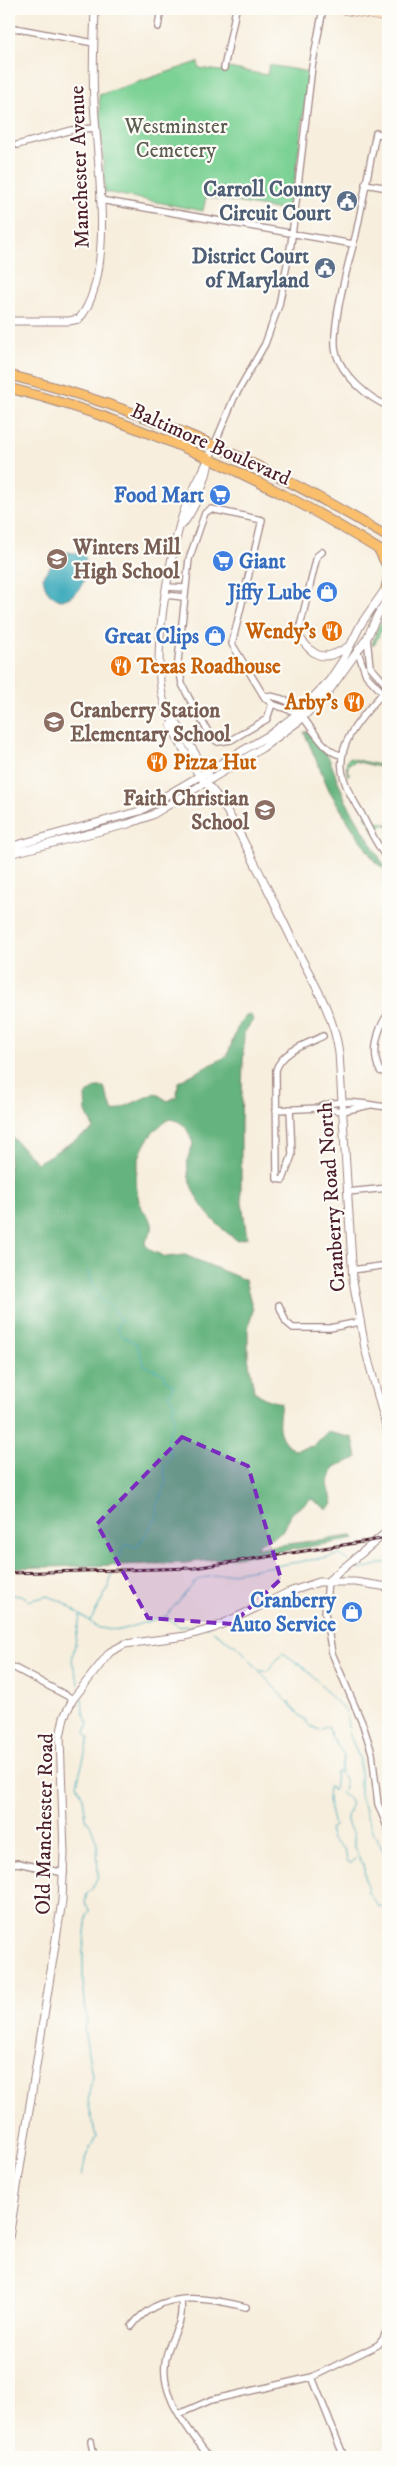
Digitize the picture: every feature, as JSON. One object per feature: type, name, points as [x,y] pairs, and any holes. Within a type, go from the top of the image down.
[{"type":"highway","name":"Baltimore Boulevard","points":[[9,375],[82,395],[156,420],[388,555]]},
{"type":"highway","name":"Baltimore Boulevard","points":[[9,388],[93,412],[212,451],[292,481],[388,537]]},
{"type":"highway","points":[[379,550],[388,568]]},
{"type":"main road","points":[[339,9],[388,18]]},
{"type":"street","name":"Manchester Avenue","points":[[9,321],[69,321],[79,319],[88,306],[95,286],[101,245],[95,128],[95,9]]},
{"type":"street","points":[[158,27],[161,9]]},
{"type":"street","points":[[224,68],[236,9]]},
{"type":"street","points":[[212,451],[234,398],[265,344],[280,305],[292,234],[305,117],[323,9]]},
{"type":"street","points":[[9,27],[94,42]]},
{"type":"street","points":[[17,145],[72,130],[95,128]]},
{"type":"street","points":[[388,136],[376,133],[338,318],[336,354],[342,366],[354,380],[369,395],[388,406]]},
{"type":"street","points":[[365,184],[388,188]]},
{"type":"street","points":[[100,200],[353,244]]},
{"type":"street","name":"Cranberry Road North","points":[[212,451],[203,467],[182,519],[182,526],[172,557],[162,627],[159,675],[163,696],[172,720],[171,726],[207,778],[244,844],[323,998],[334,1025],[340,1052],[352,1270],[359,1322],[388,1432]]},
{"type":"street","points":[[272,704],[269,717],[231,740],[221,742],[210,737],[188,698],[179,670],[178,649],[189,559],[205,513],[211,508],[262,520],[232,644],[263,695],[272,704],[300,715]]},
{"type":"street","points":[[322,552],[318,556],[298,634],[308,650],[318,655],[330,656],[351,644]]},
{"type":"street","points":[[300,715],[329,681],[361,624],[388,584]]},
{"type":"street","points":[[167,591],[185,588]]},
{"type":"street","points":[[167,591],[183,597]]},
{"type":"street","points":[[9,854],[128,824],[152,814],[207,778],[300,715],[329,691],[368,638],[378,614],[388,598]]},
{"type":"street","points":[[361,624],[358,652],[366,675],[383,693]]},
{"type":"street","points":[[368,638],[370,666],[388,687],[350,735],[342,755],[342,772],[346,786],[388,860]]},
{"type":"street","points":[[263,695],[289,703],[331,751],[342,755]]},
{"type":"street","points":[[9,847],[140,811],[207,778]]},
{"type":"street","points":[[385,1072],[378,1068],[376,1052],[382,1023],[388,1014]]},
{"type":"street","points":[[382,1023],[388,1026]]},
{"type":"street","points":[[290,1109],[292,1155],[283,1180],[277,1179],[276,1161],[274,1086],[278,1064],[292,1052],[323,1036]]},
{"type":"street","points":[[276,1110],[319,1108],[324,1105],[388,1107]]},
{"type":"street","points":[[276,1161],[289,1164]]},
{"type":"street","points":[[347,1192],[388,1188]]},
{"type":"street","points":[[352,1270],[388,1265]]},
{"type":"street","points":[[279,1305],[286,1322],[293,1328],[330,1328],[359,1322]]},
{"type":"street","name":"Old Manchester Road","points":[[328,1581],[388,1531]]},
{"type":"street","points":[[328,1581],[325,1620],[332,1653],[363,1725],[372,1753],[378,1804],[388,1829]]},
{"type":"street","name":"Old Manchester Road","points":[[9,2238],[57,1944],[64,1873],[60,1737],[64,1717],[73,1699],[99,1664],[119,1646],[138,1641],[202,1632],[240,1617],[289,1592],[328,1581],[388,1587]]},
{"type":"street","points":[[9,1665],[73,1699]]},
{"type":"street","points":[[9,1864],[18,1863],[64,1873]]},
{"type":"street","points":[[132,2326],[152,2307],[167,2300],[200,2298],[246,2307]]},
{"type":"street","points":[[181,2300],[181,2322],[167,2351],[163,2371],[179,2414],[209,2457]]},
{"type":"street","points":[[179,2414],[193,2406],[220,2397],[312,2378],[378,2345],[388,2328]]},
{"type":"street","points":[[312,2378],[344,2457]]},
{"type":"street","points":[[91,2441],[94,2457]]},
{"type":"highlighted area","points":[[182,1437],[248,1466],[281,1579],[232,1624],[148,1618],[97,1524]]},
{"type":"green space","name":"Westminster Cemetery","points":[[198,62],[199,68],[220,71],[228,68],[267,75],[269,65],[309,72],[294,186],[287,211],[206,197],[203,211],[105,192],[99,95]]},
{"type":"green space","points":[[388,610],[386,621],[374,645],[372,645],[377,629]]},
{"type":"green space","points":[[304,732],[308,732],[328,756],[346,801],[388,872],[375,862],[329,790]]},
{"type":"green space","points":[[349,758],[388,767],[388,769],[354,761],[349,763],[347,772],[346,767]]},
{"type":"green space","points":[[365,815],[369,815],[369,819],[388,824],[388,827],[386,824],[374,831]]},
{"type":"green space","points":[[251,1015],[253,1020],[244,1033],[241,1122],[241,1195],[247,1238],[237,1240],[218,1225],[202,1206],[190,1183],[188,1171],[188,1157],[193,1144],[185,1127],[179,1122],[169,1119],[159,1126],[144,1145],[137,1167],[137,1192],[140,1204],[150,1219],[152,1227],[145,1244],[152,1251],[166,1257],[185,1255],[245,1280],[253,1310],[248,1329],[248,1357],[254,1391],[266,1399],[281,1403],[279,1430],[288,1445],[294,1450],[313,1446],[327,1432],[353,1438],[357,1458],[334,1467],[328,1484],[333,1504],[327,1509],[311,1499],[292,1513],[281,1533],[258,1544],[256,1548],[352,1536],[355,1539],[278,1552],[185,1563],[9,1568],[9,1134],[37,1163],[94,1129],[86,1112],[85,1096],[96,1087],[104,1087],[113,1112],[155,1093],[168,1101],[177,1096],[178,1082],[227,1056],[238,1026],[246,1016]]},
{"type":"water","points":[[67,552],[83,554],[88,569],[84,580],[75,593],[70,597],[60,600],[48,591],[43,576],[59,555]]},
{"type":"waterway","points":[[87,1270],[101,1300],[113,1308],[121,1319],[117,1329],[121,1335],[137,1344],[145,1366],[164,1374],[167,1382],[174,1386],[169,1395],[175,1406],[172,1411],[174,1420],[168,1440],[171,1458],[163,1467],[166,1481],[156,1508],[158,1515],[138,1546],[134,1547],[128,1544],[124,1546],[115,1567]]},
{"type":"waterway","points":[[9,1594],[26,1597],[28,1601],[48,1596],[61,1601],[99,1628],[120,1630],[166,1616],[196,1581],[202,1578],[340,1555],[348,1561]]},
{"type":"waterway","points":[[353,1564],[359,1570],[388,1562]]},
{"type":"waterway","points":[[90,1622],[108,1588],[112,1574]]},
{"type":"waterway","points":[[79,1684],[72,1661],[80,1616]]},
{"type":"waterway","points":[[166,1617],[180,1627],[195,1625],[208,1627]]},
{"type":"waterway","points":[[213,1631],[240,1649],[260,1671],[267,1671],[283,1653],[307,1670],[346,1712],[349,1733],[360,1760],[360,1796],[371,1828],[388,1860]]},
{"type":"waterway","points":[[260,1672],[310,1726],[320,1730],[328,1726],[332,1738],[344,1755],[340,1772],[344,1779],[345,1788],[341,1792],[350,1804],[347,1822],[354,1834],[354,1848],[363,1864],[368,1892],[379,1907],[388,1904]]},
{"type":"waterway","points":[[82,1699],[83,1712],[88,1724],[85,1733],[89,1738],[77,1784],[83,1798],[86,1818],[97,1844],[98,1876],[92,1889],[87,1894],[85,1903],[90,1911],[87,1915],[83,1952],[83,1982],[87,2021],[84,2029],[92,2076],[88,2101],[96,2137],[86,2156],[82,2176]]},
{"type":"waterway","points":[[339,1772],[336,1773],[334,1791],[329,1786],[328,1801],[334,1826],[329,1829],[332,1840],[344,1849],[348,1862],[351,1863],[357,1858]]},
{"type":"railway","points":[[9,1573],[194,1568],[388,1538]]},
{"type":"place","name":"Carroll County Circuit Court","points":[[347,201]]},
{"type":"place","name":"District Court of Maryland","points":[[325,268]]},
{"type":"place","name":"Food Mart","points":[[220,495]]},
{"type":"place","name":"Winters Mill High School","points":[[57,559]]},
{"type":"place","name":"Giant","points":[[223,561]]},
{"type":"place","name":"Jiffy Lube","points":[[327,592]]},
{"type":"place","name":"Wendy's","points":[[332,631]]},
{"type":"place","name":"Great Clips","points":[[215,636]]},
{"type":"place","name":"Texas Roadhouse","points":[[121,666]]},
{"type":"place","name":"Arby's","points":[[354,702]]},
{"type":"place","name":"Cranberry Station Elementary School","points":[[54,722]]},
{"type":"place","name":"Pizza Hut","points":[[157,762]]},
{"type":"place","name":"Faith Christian School","points":[[265,810]]},
{"type":"place","name":"Cranberry Auto Service","points":[[352,1612]]}]
